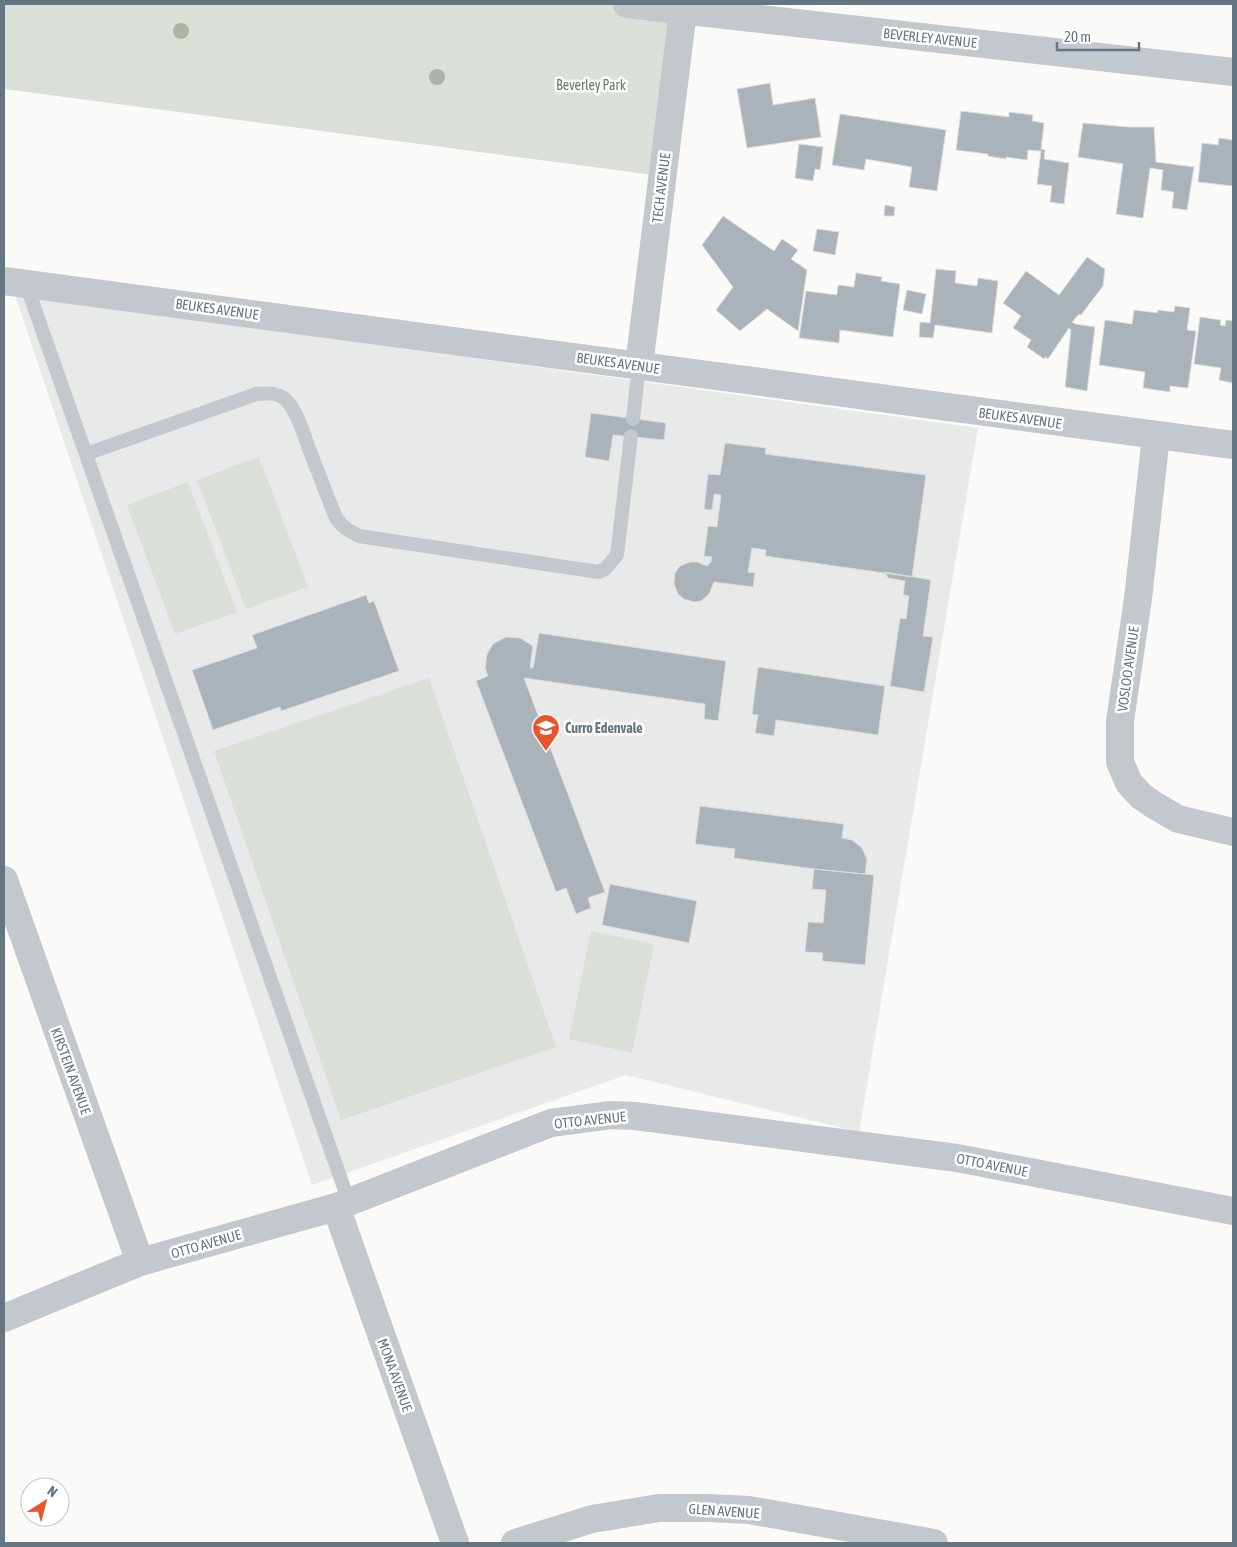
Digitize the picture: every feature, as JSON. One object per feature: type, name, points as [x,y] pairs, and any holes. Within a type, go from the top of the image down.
[{"type":"street","name":"BEVERLEY AVENUE","points":[[627,4],[1233,72]]},
{"type":"street","name":"TECH AVENUE","points":[[640,366],[683,10]]},
{"type":"street","name":"BEUKES AVENUE","points":[[15,282],[1233,445]]},
{"type":"street","name":"VOSLOO AVENUE","points":[[1156,436],[1136,608],[1120,721],[1120,762],[1129,783],[1154,805],[1178,819],[1233,832]]},
{"type":"street","name":"KIRSTEIN AVENUE","points":[[4,880],[11,927],[140,1262]]},
{"type":"street","name":"OTTO AVENUE","points":[[4,1318],[140,1262],[342,1204],[551,1123],[611,1115],[635,1116],[957,1158],[1233,1211]]},
{"type":"street","name":"MONA AVENUE","points":[[342,1204],[455,1543]]},
{"type":"street","name":"GLEN AVENUE","points":[[515,1543],[592,1519],[659,1508],[708,1508],[748,1510],[934,1543]]},
{"type":"lane","points":[[15,282],[86,454],[342,1204]]},
{"type":"lane","points":[[633,419],[640,366]]},
{"type":"lane","points":[[86,454],[256,394],[275,394],[285,399],[291,406],[336,518],[348,530],[359,536],[598,572],[605,569],[617,555],[631,436]]},
{"type":"shaded area","name":"Curro Edenvale","points":[[15,295],[978,428],[859,1132],[626,1075],[312,1185]]},
{"type":"green space","name":"Beverley Park","points":[[4,4],[627,4],[683,11],[661,176],[4,89]]},
{"type":"green space","points":[[259,457],[308,587],[246,609],[197,480]]},
{"type":"green space","points":[[188,482],[237,612],[175,634],[127,505]]},
{"type":"green space","points":[[429,678],[556,1047],[341,1120],[214,751]]},
{"type":"green space","points":[[591,931],[654,944],[632,1053],[569,1039]]},
{"type":"building","points":[[770,83],[773,105],[815,98],[821,137],[747,148],[737,89]]},
{"type":"building","points":[[961,111],[1009,117],[1009,112],[1033,115],[1032,121],[1044,123],[1041,149],[1045,150],[1044,159],[1069,163],[1064,204],[1050,202],[1052,186],[1037,184],[1041,151],[1028,150],[1027,160],[1006,157],[1006,159],[988,156],[988,154],[956,150]]},
{"type":"building","points":[[840,114],[946,130],[937,191],[909,187],[912,167],[866,159],[864,170],[832,165]]},
{"type":"building","points":[[1083,123],[1127,127],[1154,127],[1156,162],[1194,167],[1187,210],[1172,208],[1174,192],[1161,190],[1163,170],[1150,168],[1143,218],[1116,214],[1123,164],[1078,157]]},
{"type":"building","points":[[1219,138],[1233,140],[1233,186],[1198,182],[1202,143],[1218,145]]},
{"type":"building","points":[[799,144],[823,147],[820,170],[815,169],[813,181],[795,178]]},
{"type":"building","points":[[885,205],[895,207],[894,216],[884,216]]},
{"type":"building","points":[[723,216],[774,251],[782,239],[798,250],[791,259],[807,270],[798,331],[767,309],[740,331],[716,310],[733,287],[702,245]]},
{"type":"building","points":[[817,229],[839,232],[835,255],[813,251]]},
{"type":"building","points":[[1087,257],[1105,269],[1103,286],[1081,315],[1079,314],[1072,322],[1095,327],[1087,391],[1065,387],[1071,330],[1069,328],[1048,359],[1045,357],[1044,359],[1027,347],[1031,340],[1013,328],[1021,316],[1003,303],[1026,271],[1059,295]]},
{"type":"building","points":[[936,269],[956,271],[955,283],[977,286],[978,278],[998,281],[992,333],[935,325],[933,338],[919,337],[920,322],[930,323]]},
{"type":"building","points":[[856,273],[882,277],[881,281],[900,284],[893,337],[840,330],[839,343],[799,338],[806,291],[837,295],[838,285],[854,287]]},
{"type":"building","points":[[907,290],[926,294],[922,314],[903,310]]},
{"type":"building","points":[[1175,306],[1190,308],[1187,330],[1196,331],[1188,388],[1170,386],[1170,392],[1143,388],[1145,372],[1099,365],[1105,320],[1132,324],[1134,310],[1157,313],[1158,310],[1174,312]]},
{"type":"building","points":[[1200,317],[1221,320],[1220,325],[1225,326],[1226,320],[1233,321],[1233,383],[1219,380],[1221,368],[1194,364]]},
{"type":"building","points":[[591,413],[666,423],[664,440],[613,435],[609,461],[585,457]]},
{"type":"building","points":[[725,443],[766,448],[765,454],[926,475],[912,577],[765,556],[766,550],[752,548],[748,572],[755,573],[753,587],[714,582],[709,594],[701,601],[694,602],[684,599],[678,594],[674,584],[675,573],[680,566],[690,562],[697,562],[707,566],[711,562],[712,557],[704,556],[708,526],[717,527],[721,495],[714,494],[712,510],[704,509],[708,474],[720,475]]},
{"type":"building","points":[[885,572],[931,580],[923,636],[933,637],[924,692],[890,686],[900,618],[906,619],[909,596],[903,595],[905,581],[888,578]]},
{"type":"building","points":[[366,595],[369,603],[374,601],[399,671],[281,711],[280,707],[213,730],[192,670],[257,648],[252,635]]},
{"type":"building","points":[[539,633],[726,661],[718,721],[704,719],[705,704],[524,678],[605,892],[588,898],[591,908],[576,914],[566,888],[556,892],[476,681],[488,676],[485,668],[487,654],[493,644],[506,637],[520,638],[533,646],[530,668],[533,668]]},
{"type":"building","points":[[758,667],[885,686],[878,735],[776,720],[774,736],[755,733],[758,715],[752,714]]},
{"type":"building","points":[[700,806],[844,824],[842,838],[852,840],[862,848],[867,859],[865,874],[734,858],[735,849],[695,844]]},
{"type":"building","points":[[814,869],[874,875],[865,965],[822,961],[823,953],[805,952],[808,922],[823,923],[826,890],[812,889]]},
{"type":"building","points":[[610,884],[697,901],[689,943],[602,925]]},
{"type":"place","name":"Curro Edenvale","points":[[546,752]]}]
